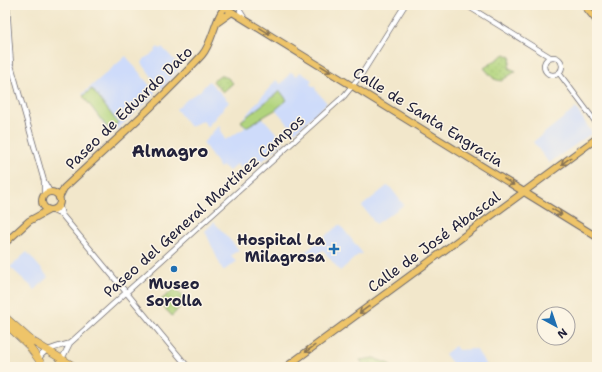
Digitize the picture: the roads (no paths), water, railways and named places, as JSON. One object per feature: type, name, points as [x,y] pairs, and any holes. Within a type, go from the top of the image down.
[{"type":"highway","points":[[5,317],[32,341],[75,367]]},
{"type":"highway","points":[[5,323],[28,345],[41,365]]},
{"type":"main road","points":[[584,5],[597,21]]},
{"type":"main road","name":"Calle de Santa Engracia","points":[[225,6],[232,12],[597,237]]},
{"type":"main road","name":"Paseo de Eduardo Dato","points":[[52,193],[64,188],[172,87],[206,50],[225,6]]},
{"type":"main road","points":[[218,22],[232,12]]},
{"type":"main road","name":"Calle de José Abascal","points":[[286,367],[597,138]]},
{"type":"main road","name":"Paseo de Eduardo Dato","points":[[59,201],[64,188]]},
{"type":"main road","points":[[5,243],[27,223],[42,203],[44,196],[52,193],[59,201],[50,210],[27,223]]},
{"type":"main road","points":[[42,203],[44,207],[50,210]]},
{"type":"street","points":[[7,5],[11,65],[44,181],[44,196]]},
{"type":"street","points":[[225,6],[235,5]]},
{"type":"street","points":[[232,12],[240,5]]},
{"type":"street","points":[[240,5],[240,11],[245,19]]},
{"type":"street","name":"Paseo del General Martínez Campos","points":[[70,343],[354,86],[405,5]]},
{"type":"street","points":[[466,5],[550,57],[556,57],[561,61],[562,67],[559,73]]},
{"type":"street","points":[[550,57],[545,62],[546,70],[554,74],[559,73]]},
{"type":"street","points":[[559,73],[597,124]]},
{"type":"street","points":[[44,181],[52,193]]},
{"type":"street","points":[[59,201],[62,215],[188,367]]},
{"type":"street","points":[[50,210],[62,215]]},
{"type":"street","points":[[41,365],[40,355],[49,350],[70,343]]},
{"type":"street","points":[[58,367],[70,343]]},
{"type":"place","name":"Hospital La Milagrosa","points":[[334,249]]},
{"type":"place","name":"Museo Sorolla","points":[[174,269]]},
{"type":"district","name":"Almagro","points":[[170,151]]}]
